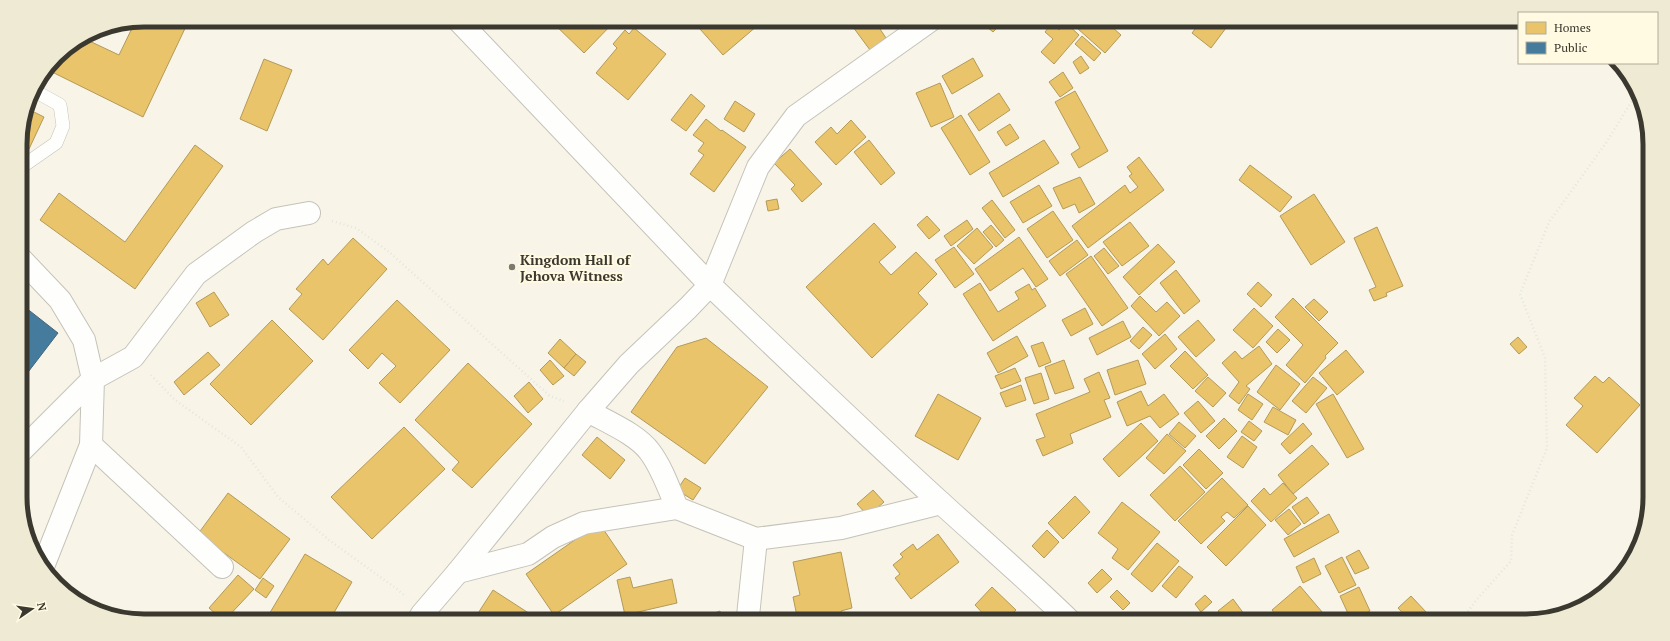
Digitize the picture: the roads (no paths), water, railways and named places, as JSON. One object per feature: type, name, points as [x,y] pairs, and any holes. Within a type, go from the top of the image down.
[{"type":"street","points":[[465,27],[710,284],[806,378],[941,503],[1030,582],[1063,614]]},
{"type":"street","points":[[423,614],[588,411],[629,364],[688,308],[710,284],[758,167],[796,116],[921,27]]},
{"type":"street","points":[[27,445],[93,379],[133,357],[196,274],[241,240],[276,219],[309,213]]},
{"type":"street","points":[[27,265],[60,300],[84,340],[93,379],[91,445],[46,560]]},
{"type":"street","points":[[588,411],[638,439],[650,450],[661,469],[677,508]]},
{"type":"street","points":[[91,445],[222,567]]},
{"type":"street","points":[[458,572],[528,554],[553,537],[584,523],[677,508],[756,539],[841,528],[941,503]]},
{"type":"street","points":[[748,614],[756,539]]},
{"type":"lane","points":[[27,163],[56,143],[63,126],[60,105],[39,93]]},
{"type":"place","name":"Kingdom Hall of Jehova Witness","points":[[512,267]]}]
